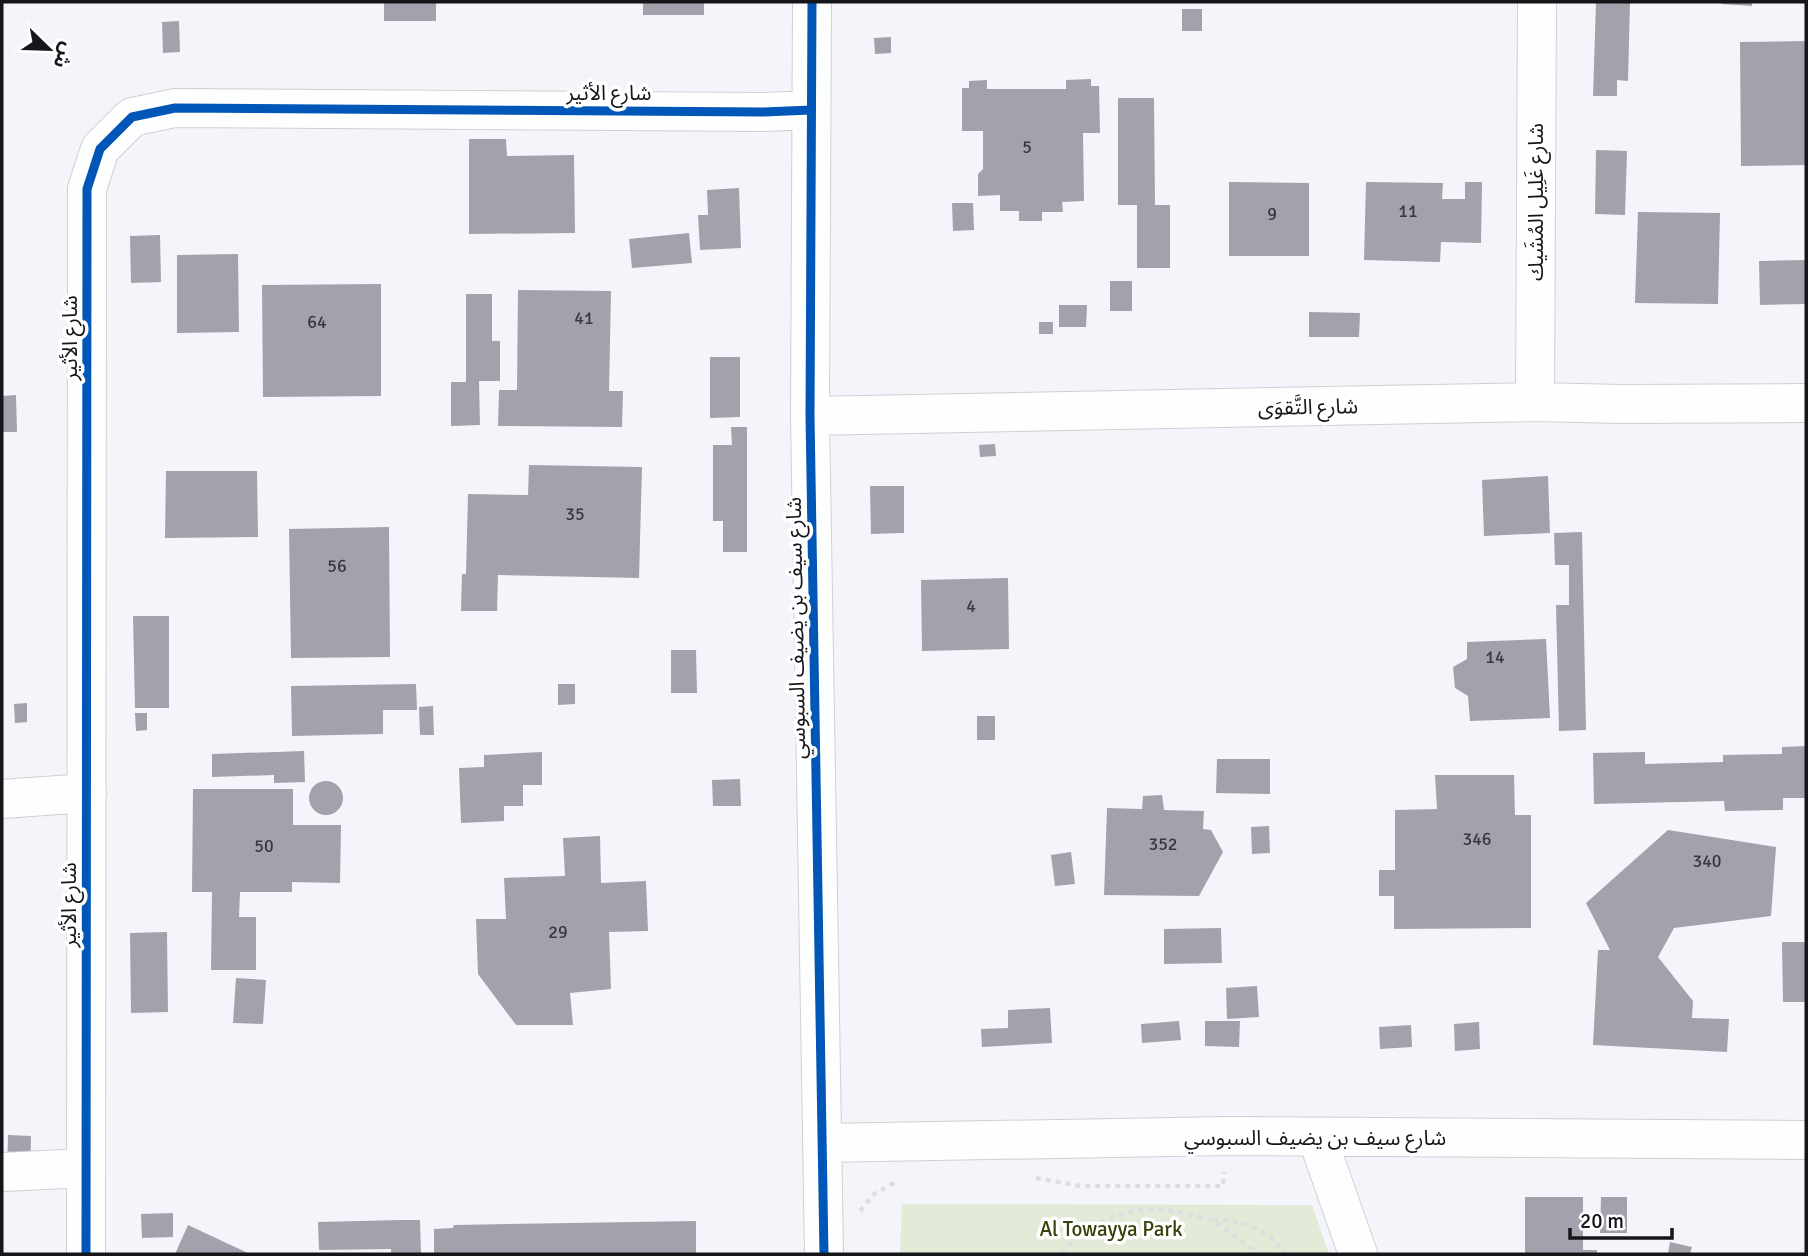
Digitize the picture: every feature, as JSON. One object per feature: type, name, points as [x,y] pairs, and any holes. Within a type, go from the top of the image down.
[{"type":"street","name":"شارع سيف بن يضيف السبوسي","points":[[812,2],[810,416],[824,1254]]},
{"type":"street","name":"شارع غَلِيل المُشَيك","points":[[1535,402],[1537,2]]},
{"type":"street","name":"شارع الأثير","points":[[86,1254],[87,189],[100,149],[132,117],[175,108],[764,112],[811,110]]},
{"type":"street","name":"شارع التَّقوَى","points":[[810,416],[1535,402],[1806,403]]},
{"type":"street","points":[[2,799],[87,793]]},
{"type":"street","name":"شارع سيف بن يضيف السبوسي","points":[[823,1143],[1227,1136],[1806,1140]]},
{"type":"street","points":[[1317,1137],[1359,1254]]},
{"type":"street","points":[[2,1172],[86,1168]]},
{"type":"path","points":[[1032,1177],[1081,1186],[1223,1186],[1227,1136]]},
{"type":"path","points":[[855,1221],[874,1194],[888,1184],[904,1178]]},
{"type":"path","points":[[1062,1254],[1092,1226],[1115,1215],[1139,1209],[1164,1208],[1255,1228],[1269,1236],[1286,1254]]},
{"type":"path","points":[[1212,1220],[1255,1254]]},
{"type":"green space","name":"Al Towayya Park","points":[[902,1204],[1312,1205],[1329,1254],[900,1254]]},
{"type":"building","points":[[384,2],[436,2],[436,21],[384,21]]},
{"type":"building","points":[[643,2],[704,2],[704,15],[643,15]]},
{"type":"building","points":[[1596,2],[1630,2],[1628,81],[1617,80],[1617,96],[1593,96]]},
{"type":"building","points":[[1752,2],[1752,6],[1721,4]]},
{"type":"building","points":[[1182,9],[1202,9],[1202,31],[1182,31]]},
{"type":"building","points":[[179,21],[180,52],[163,53],[162,22]]},
{"type":"building","points":[[891,37],[891,53],[875,54],[874,38]]},
{"type":"building","points":[[1806,41],[1806,165],[1741,166],[1740,42]]},
{"type":"building","points":[[1091,79],[1091,86],[1099,86],[1100,133],[1083,133],[1084,201],[1062,202],[1063,212],[1042,212],[1042,221],[1019,221],[1019,211],[1000,211],[1000,195],[978,196],[978,174],[983,169],[983,131],[962,131],[962,88],[969,88],[969,81],[987,80],[987,89],[1066,89],[1066,80]]},
{"type":"building","points":[[1118,98],[1154,98],[1155,205],[1170,205],[1170,268],[1137,268],[1137,205],[1118,205]]},
{"type":"building","points":[[469,139],[506,139],[507,156],[574,155],[575,233],[469,234]]},
{"type":"building","points":[[1596,150],[1627,151],[1625,215],[1595,214]]},
{"type":"building","points":[[1229,182],[1309,183],[1309,256],[1229,256]]},
{"type":"building","points":[[1366,182],[1443,183],[1442,199],[1465,199],[1465,182],[1482,182],[1481,243],[1441,242],[1440,262],[1364,260]]},
{"type":"building","points":[[739,188],[741,248],[700,250],[698,215],[708,215],[707,190]]},
{"type":"building","points":[[952,203],[973,203],[974,230],[953,231]]},
{"type":"building","points":[[1638,212],[1720,213],[1718,304],[1635,303]]},
{"type":"building","points":[[689,233],[692,263],[632,268],[629,239]]},
{"type":"building","points":[[160,235],[161,282],[131,283],[130,236]]},
{"type":"building","points":[[238,254],[239,332],[177,333],[177,255]]},
{"type":"building","points":[[1806,260],[1806,304],[1760,305],[1759,261]]},
{"type":"building","points":[[1110,281],[1132,281],[1132,311],[1110,311]]},
{"type":"building","points":[[381,284],[381,396],[263,397],[262,285]]},
{"type":"building","points":[[518,290],[611,291],[609,391],[623,391],[622,427],[498,426],[499,390],[517,390]]},
{"type":"building","points":[[466,294],[492,294],[492,341],[500,341],[500,381],[479,381],[480,425],[451,426],[451,382],[466,382]]},
{"type":"building","points":[[1059,305],[1087,305],[1086,327],[1059,327]]},
{"type":"building","points":[[1309,312],[1360,313],[1359,337],[1309,337]]},
{"type":"building","points":[[1039,322],[1053,322],[1053,334],[1039,334]]},
{"type":"building","points":[[710,357],[740,357],[740,417],[710,418]]},
{"type":"building","points":[[16,395],[17,432],[2,432],[2,396]]},
{"type":"building","points":[[731,427],[747,427],[747,552],[723,552],[723,521],[713,521],[713,445],[732,445]]},
{"type":"building","points":[[995,444],[996,456],[980,457],[979,445]]},
{"type":"building","points":[[529,465],[642,467],[639,578],[498,575],[497,611],[461,611],[462,574],[466,574],[468,494],[528,495]]},
{"type":"building","points":[[166,471],[257,471],[258,537],[165,538]]},
{"type":"building","points":[[1548,476],[1550,533],[1484,536],[1482,480]]},
{"type":"building","points":[[870,486],[904,486],[904,533],[871,534]]},
{"type":"building","points":[[389,527],[390,657],[291,658],[289,529]]},
{"type":"building","points":[[1582,532],[1586,730],[1559,731],[1556,605],[1569,605],[1569,565],[1555,565],[1554,533]]},
{"type":"building","points":[[1008,578],[1009,649],[922,651],[921,580]]},
{"type":"building","points":[[133,616],[169,616],[169,708],[135,708]]},
{"type":"building","points":[[1546,639],[1550,718],[1470,721],[1468,696],[1455,688],[1453,667],[1467,659],[1467,642]]},
{"type":"building","points":[[671,650],[696,650],[697,693],[671,693]]},
{"type":"building","points":[[416,684],[417,710],[383,710],[383,734],[292,736],[291,686]]},
{"type":"building","points":[[558,684],[575,684],[575,704],[558,705]]},
{"type":"building","points":[[27,703],[27,722],[15,723],[14,704]]},
{"type":"building","points":[[433,706],[434,735],[420,735],[419,707]]},
{"type":"building","points":[[135,713],[147,713],[147,730],[136,731]]},
{"type":"building","points":[[977,716],[995,716],[995,740],[977,740]]},
{"type":"building","points":[[1806,746],[1806,798],[1783,798],[1783,810],[1725,811],[1724,801],[1594,804],[1593,753],[1645,752],[1645,764],[1723,762],[1723,755],[1782,754],[1782,747]]},
{"type":"building","points":[[304,751],[305,782],[274,783],[274,775],[212,777],[212,754]]},
{"type":"building","points":[[542,752],[542,785],[523,785],[523,806],[504,806],[504,821],[461,823],[459,768],[484,767],[484,755]]},
{"type":"building","points":[[1217,759],[1270,759],[1270,794],[1216,793]]},
{"type":"building","points":[[1435,775],[1514,775],[1515,815],[1531,815],[1531,928],[1394,929],[1394,896],[1379,896],[1379,870],[1395,870],[1395,810],[1437,809]]},
{"type":"building","points":[[740,779],[741,806],[713,806],[712,780]]},
{"type":"building","points":[[326,781],[338,786],[343,798],[338,810],[326,815],[314,810],[309,798],[314,786]]},
{"type":"building","points":[[193,789],[293,789],[293,825],[341,825],[340,883],[292,882],[292,892],[240,892],[239,917],[256,917],[256,970],[211,970],[212,892],[192,892]]},
{"type":"building","points":[[1162,795],[1164,810],[1204,811],[1203,829],[1211,830],[1223,852],[1199,896],[1104,895],[1107,808],[1142,809],[1143,796]]},
{"type":"building","points":[[1269,826],[1270,853],[1252,854],[1251,827]]},
{"type":"building","points":[[1668,830],[1776,847],[1771,916],[1674,928],[1658,957],[1693,1001],[1692,1018],[1729,1019],[1727,1052],[1593,1045],[1598,950],[1610,950],[1586,903]]},
{"type":"building","points":[[600,836],[601,883],[646,881],[648,931],[609,932],[611,989],[570,993],[573,1025],[516,1025],[478,974],[476,919],[506,919],[504,878],[565,876],[563,838]]},
{"type":"building","points":[[1071,852],[1075,884],[1055,886],[1051,855]]},
{"type":"building","points":[[1221,928],[1222,963],[1164,964],[1164,929]]},
{"type":"building","points":[[167,932],[168,1012],[131,1013],[130,933]]},
{"type":"building","points":[[1782,942],[1806,942],[1806,1002],[1783,1002]]},
{"type":"building","points":[[236,978],[266,980],[263,1024],[233,1023]]},
{"type":"building","points":[[1257,986],[1259,1017],[1227,1019],[1226,988]]},
{"type":"building","points":[[1050,1008],[1052,1043],[982,1047],[981,1029],[1008,1028],[1008,1010]]},
{"type":"building","points":[[1179,1021],[1181,1040],[1142,1043],[1141,1024]]},
{"type":"building","points":[[1205,1021],[1240,1021],[1239,1047],[1205,1046]]},
{"type":"building","points":[[1479,1022],[1480,1049],[1455,1051],[1454,1024]]},
{"type":"building","points":[[1411,1025],[1412,1047],[1380,1049],[1379,1027]]},
{"type":"building","points":[[8,1135],[31,1136],[30,1177],[7,1176]]},
{"type":"building","points":[[1525,1197],[1583,1197],[1583,1250],[1597,1250],[1597,1254],[1525,1254]]},
{"type":"building","points":[[1601,1197],[1627,1197],[1627,1233],[1600,1233]]},
{"type":"building","points":[[173,1213],[173,1237],[142,1238],[141,1214]]},
{"type":"building","points":[[420,1220],[421,1254],[391,1254],[391,1249],[319,1250],[318,1222]]},
{"type":"building","points":[[696,1221],[696,1254],[434,1254],[434,1229],[453,1228],[454,1225]]},
{"type":"building","points":[[188,1225],[250,1254],[175,1254]]},
{"type":"building","points":[[1670,1242],[1692,1247],[1690,1254],[1668,1254]]},
{"type":"cycle path","points":[[812,2],[810,416],[824,1254]]},
{"type":"cycle path","points":[[86,1254],[87,189],[100,149],[132,117],[175,108],[764,112],[811,110]]}]
